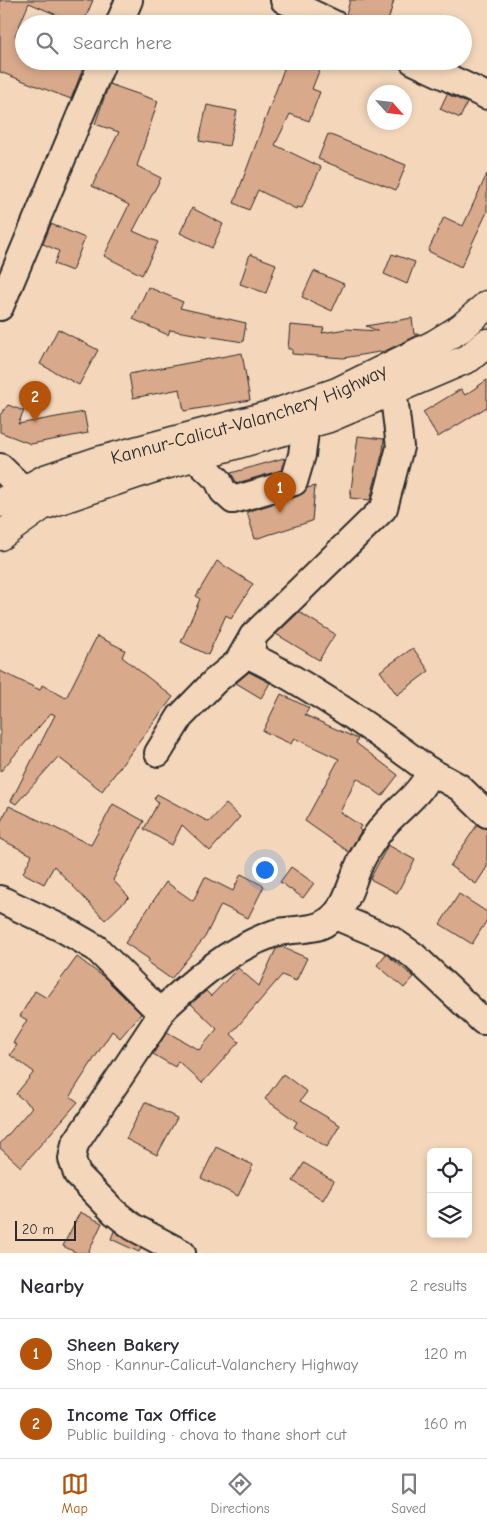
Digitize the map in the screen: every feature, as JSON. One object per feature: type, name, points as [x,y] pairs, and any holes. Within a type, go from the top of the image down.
[{"type":"highway","name":"Kannur-Calicut-Valanchery Highway","points":[[0,503],[45,479],[98,461],[270,415],[337,392],[435,344],[461,328],[487,305]]},
{"type":"highway","name":"Kannur-Calicut-Valanchery Highway","points":[[0,536],[42,506],[194,457],[328,418],[469,358],[487,343]]},
{"type":"street","points":[[123,15],[129,0]]},
{"type":"street","points":[[284,0],[315,15]]},
{"type":"street","points":[[0,307],[99,70]]},
{"type":"street","points":[[432,70],[487,96]]},
{"type":"street","points":[[158,753],[180,717],[215,681],[238,662],[253,636],[384,508],[400,447],[394,397]]},
{"type":"street","points":[[194,457],[218,480],[223,491],[233,500],[241,498],[294,482],[302,455],[306,424]]},
{"type":"street","points":[[0,467],[24,490]]},
{"type":"street","points":[[253,636],[250,656],[288,674],[374,729],[428,770],[459,787],[487,814]]},
{"type":"street","points":[[182,1253],[134,1227],[114,1212],[77,1174],[72,1159],[75,1144],[157,1021],[160,1012],[199,976],[231,953],[276,933],[326,924],[341,910],[363,857],[383,826],[421,786],[428,776],[428,770]]},
{"type":"street","points":[[0,899],[63,929],[96,948],[160,1012]]},
{"type":"street","points":[[334,916],[390,939],[414,955],[483,1021]]},
{"type":"building","points":[[0,0],[93,0],[87,15],[57,15],[29,3],[24,15],[15,15],[15,70],[82,70],[71,99],[0,72]]},
{"type":"building","points":[[350,0],[394,0],[390,15],[346,15]]},
{"type":"building","points":[[284,70],[319,70],[312,89],[320,92],[309,121],[290,114],[275,145],[321,167],[302,208],[297,207],[296,209],[258,190],[249,210],[234,203]]},
{"type":"building","points":[[109,84],[158,101],[137,166],[161,178],[133,231],[158,242],[142,275],[104,256],[129,205],[92,186],[119,132],[95,124]]},
{"type":"building","points":[[447,94],[467,103],[460,118],[440,109]]},
{"type":"building","points":[[207,105],[237,111],[229,146],[199,141]]},
{"type":"building","points":[[328,134],[406,165],[396,190],[318,159]]},
{"type":"building","points":[[487,174],[487,212],[461,267],[428,251],[444,217],[463,226]]},
{"type":"building","points":[[192,208],[223,224],[212,248],[180,233]]},
{"type":"building","points":[[51,224],[85,238],[72,271],[54,264],[59,251],[43,244]]},
{"type":"building","points":[[250,254],[276,264],[266,293],[240,284]]},
{"type":"building","points":[[392,254],[415,262],[407,284],[384,274]]},
{"type":"building","points":[[314,271],[344,284],[332,311],[302,297]]},
{"type":"building","points":[[148,287],[183,302],[180,308],[246,323],[243,342],[170,330],[168,335],[133,319]]},
{"type":"building","points":[[412,318],[414,334],[420,334],[385,351],[343,358],[292,354],[292,349],[288,349],[290,325],[324,328],[322,333],[346,329],[378,331],[366,326]]},
{"type":"building","points":[[58,329],[98,350],[79,385],[40,364]]},
{"type":"building","points":[[242,353],[250,400],[184,411],[180,389],[133,398],[129,374]]},
{"type":"building","points":[[487,380],[487,407],[438,437],[423,412],[461,389],[465,395]]},
{"type":"building","points":[[8,405],[24,411],[18,424],[84,412],[88,433],[31,444],[0,432],[0,415]]},
{"type":"building","points":[[358,436],[384,439],[383,451],[370,500],[350,498]]},
{"type":"building","points":[[284,458],[282,470],[237,483],[231,473]]},
{"type":"building","points":[[315,486],[312,521],[255,539],[247,512],[298,496],[307,488]]},
{"type":"building","points":[[217,561],[253,584],[231,619],[226,615],[208,655],[181,642],[200,599],[196,596]]},
{"type":"building","points":[[299,612],[335,634],[319,660],[276,634]]},
{"type":"building","points":[[97,636],[125,650],[122,657],[173,697],[102,791],[58,757],[16,804],[11,801],[55,715],[51,713],[0,772],[0,671],[40,690],[42,685],[66,698]]},
{"type":"building","points":[[413,648],[429,671],[397,695],[380,671]]},
{"type":"building","points":[[249,672],[270,683],[261,698],[236,683]]},
{"type":"building","points":[[281,694],[309,708],[305,715],[358,739],[356,743],[398,775],[382,796],[357,778],[340,812],[361,826],[359,829],[361,831],[349,852],[305,821],[339,759],[294,738],[291,744],[263,731]]},
{"type":"building","points":[[157,794],[209,822],[226,804],[240,817],[210,851],[182,825],[172,845],[144,829],[158,803],[154,799]]},
{"type":"building","points":[[113,804],[144,821],[113,880],[129,897],[105,920],[54,866],[44,884],[23,873],[32,855],[0,839],[0,823],[9,806],[91,845]]},
{"type":"building","points":[[477,825],[487,829],[487,867],[476,884],[450,866]]},
{"type":"building","points":[[388,845],[415,860],[397,893],[370,879]]},
{"type":"building","points":[[291,867],[314,883],[303,898],[280,882]]},
{"type":"building","points":[[241,874],[264,886],[248,918],[221,905],[205,937],[171,979],[147,962],[149,959],[125,943],[166,882],[193,901],[205,877],[233,891]]},
{"type":"building","points":[[459,894],[487,912],[487,920],[472,944],[440,924]]},
{"type":"building","points":[[282,947],[307,958],[296,981],[282,975],[231,1034],[239,1042],[202,1083],[178,1061],[175,1067],[153,1054],[167,1032],[199,1050],[217,1029],[191,1004],[206,991],[211,996],[238,968],[259,986],[276,949]]},
{"type":"building","points":[[386,954],[414,977],[404,988],[377,965]]},
{"type":"building","points":[[77,957],[105,978],[141,1014],[120,1038],[112,1031],[70,1096],[78,1102],[21,1167],[0,1148],[0,1144],[32,1107],[16,1094],[34,1072],[10,1055],[17,1045],[13,1043],[27,1020],[20,1016],[35,991],[47,998]]},
{"type":"building","points":[[283,1074],[307,1092],[300,1101],[340,1125],[327,1147],[294,1127],[297,1122],[265,1099]]},
{"type":"building","points":[[145,1102],[177,1118],[157,1155],[126,1139]]},
{"type":"building","points":[[216,1147],[253,1165],[238,1196],[201,1178]]},
{"type":"building","points":[[304,1163],[334,1181],[323,1200],[293,1181]]},
{"type":"building","points":[[80,1212],[102,1223],[88,1253],[77,1253],[63,1246]]},
{"type":"building","points":[[114,1231],[141,1248],[139,1252],[111,1239]]},
{"type":"place","name":"Income Tax Office","points":[[35,422]]},
{"type":"place","name":"Sheen Bakery","points":[[280,513]]}]
